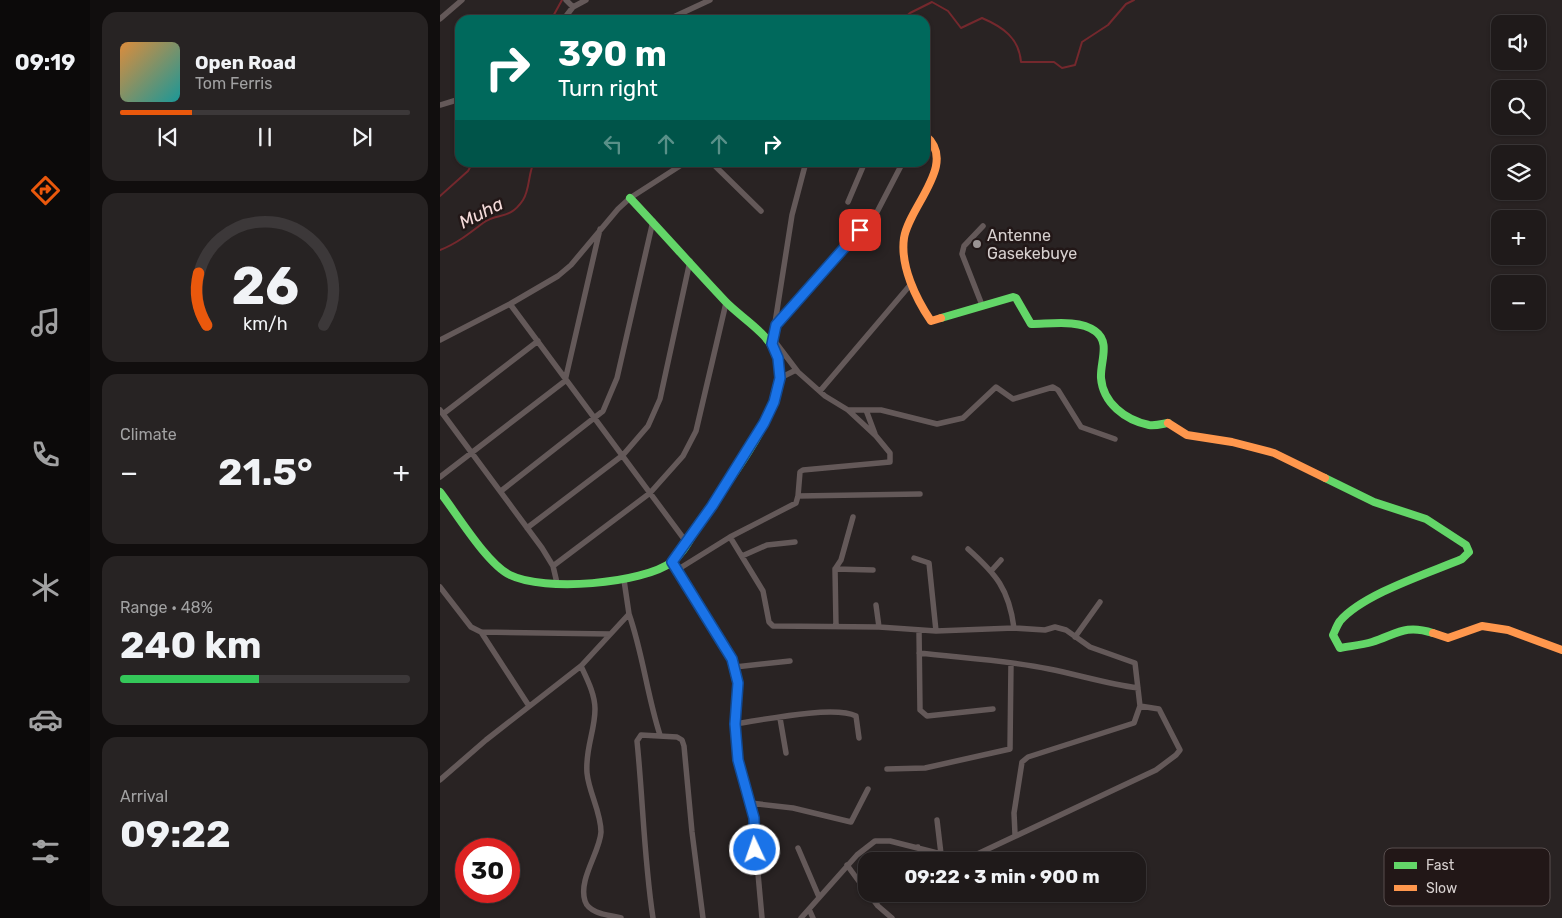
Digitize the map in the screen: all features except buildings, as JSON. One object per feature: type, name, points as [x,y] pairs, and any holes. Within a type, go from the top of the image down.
[{"type":"street","points":[[440,19],[462,0]]},
{"type":"street","points":[[566,0],[573,7]]},
{"type":"street","points":[[567,15],[573,7],[586,0]]},
{"type":"street","points":[[678,15],[710,0]]},
{"type":"street","points":[[440,105],[455,100]]},
{"type":"street","points":[[930,140],[935,145],[938,165],[904,236],[911,284],[931,321],[1015,297],[1031,324],[1082,325],[1096,331],[1103,342],[1103,387],[1112,408],[1126,416],[1150,425],[1168,423],[1187,435],[1232,442],[1274,453],[1374,502],[1426,519],[1466,545],[1469,552],[1462,559],[1392,588],[1343,617],[1333,632],[1340,648],[1371,642],[1406,628],[1418,628],[1448,638],[1482,626],[1508,630],[1562,650]]},
{"type":"street","points":[[440,340],[510,304],[558,276],[571,265],[600,229],[630,198],[678,167]]},
{"type":"street","points":[[716,167],[761,211]]},
{"type":"street","points":[[440,492],[495,564],[504,572],[516,578],[557,582],[624,580],[672,562],[687,543],[764,423],[774,402],[780,373],[772,342],[792,215],[805,167]]},
{"type":"street","points":[[848,202],[863,167]]},
{"type":"street","points":[[776,325],[876,212],[900,167]]},
{"type":"street","points":[[630,198],[690,261],[726,303],[772,342],[796,370],[820,391],[848,410],[876,436],[890,453],[890,462],[803,470],[800,472],[796,503],[730,536],[677,570]]},
{"type":"street","points":[[501,491],[603,411],[617,378],[653,221]]},
{"type":"street","points":[[982,305],[962,254],[964,246],[983,226]]},
{"type":"street","points":[[440,477],[565,381],[600,229]]},
{"type":"street","points":[[527,528],[623,456],[648,426],[656,412],[690,261]]},
{"type":"street","points":[[820,391],[911,284]]},
{"type":"street","points":[[553,566],[650,493],[683,456],[696,431],[726,303]]},
{"type":"street","points":[[510,304],[565,381],[687,543]]},
{"type":"street","points":[[538,341],[442,412],[501,491],[553,566],[557,582]]},
{"type":"street","points":[[780,373],[791,363]]},
{"type":"street","points":[[780,373],[796,370]]},
{"type":"street","points":[[848,410],[881,410],[937,424],[957,421],[969,415],[996,387],[1013,400],[1053,387],[1058,390],[1076,422],[1081,427],[1115,439]]},
{"type":"street","points":[[866,410],[876,436]]},
{"type":"street","points":[[798,496],[920,494]]},
{"type":"street","points":[[836,626],[834,569],[842,560],[853,517]]},
{"type":"street","points":[[730,536],[764,591],[771,625],[879,627],[936,631],[1014,628],[1045,630],[1054,627],[1066,630],[1090,647],[1135,663],[1140,706],[1136,720],[1130,725],[1028,757],[1022,762],[1014,813],[1015,834]]},
{"type":"street","points":[[742,556],[767,545],[795,542]]},
{"type":"street","points":[[968,549],[992,570],[1008,596],[1014,628]]},
{"type":"street","points":[[914,558],[928,563],[930,566],[929,584],[936,631]]},
{"type":"street","points":[[992,570],[1001,560]]},
{"type":"street","points":[[672,562],[735,667],[738,683],[735,724],[738,760],[750,803],[762,918]]},
{"type":"street","points":[[834,569],[873,570]]},
{"type":"street","points":[[624,580],[629,614],[644,662],[646,684],[660,735]]},
{"type":"street","points":[[440,587],[471,627],[481,632],[610,634]]},
{"type":"street","points":[[1075,638],[1100,602]]},
{"type":"street","points":[[876,605],[879,627]]},
{"type":"street","points":[[440,780],[529,706],[581,666],[629,614]]},
{"type":"street","points":[[919,630],[920,710],[922,714],[927,716],[993,709]]},
{"type":"street","points":[[481,632],[529,706]]},
{"type":"street","points":[[919,653],[1050,669],[1091,680],[1138,688]]},
{"type":"street","points":[[735,667],[790,661]]},
{"type":"street","points":[[887,769],[926,768],[1010,749],[1011,663]]},
{"type":"street","points":[[581,666],[590,687],[595,709],[587,758],[589,785],[601,833],[587,875],[584,900],[595,911],[621,918]]},
{"type":"street","points":[[981,852],[1015,834],[1156,770],[1180,752],[1160,709],[1140,706]]},
{"type":"street","points":[[735,724],[821,712],[851,714],[856,716],[859,738]]},
{"type":"street","points":[[780,718],[786,753]]},
{"type":"street","points":[[653,918],[646,874],[642,790],[636,741],[641,735],[677,737],[682,740],[703,918]]},
{"type":"street","points":[[750,803],[793,808],[851,822],[868,789]]},
{"type":"street","points":[[937,820],[941,852]]},
{"type":"street","points":[[801,918],[847,865],[864,848],[875,841],[890,842],[933,852]]},
{"type":"street","points":[[798,848],[819,897]]},
{"type":"street","points":[[918,848],[919,852]]},
{"type":"street","points":[[847,865],[858,879]]},
{"type":"street","points":[[875,902],[892,918]]},
{"type":"street","points":[[809,909],[813,918]]},
{"type":"waterway","points":[[554,15],[562,0]]},
{"type":"waterway","name":"Muha","points":[[908,15],[932,2],[948,11],[961,28],[982,18],[997,25],[1009,34],[1017,46],[1021,62],[1054,62],[1062,68],[1075,65],[1082,42],[1108,25],[1126,4],[1134,0]]},
{"type":"waterway","points":[[440,196],[470,167]]},
{"type":"waterway","name":"Muha","points":[[440,250],[488,220],[508,214],[518,207],[525,196],[532,167]]},
{"type":"traffic: fast","points":[[440,492],[482,550],[501,569],[510,575],[525,580],[545,583],[592,583],[639,576],[658,570],[672,562],[684,550],[740,466],[774,403],[779,381],[778,359],[769,342],[762,334],[725,301],[630,198]]},
{"type":"traffic: fast","points":[[941,318],[1013,297],[1016,298],[1031,324],[1064,323],[1088,327],[1095,331],[1103,341],[1104,353],[1101,378],[1106,395],[1111,403],[1124,415],[1140,423],[1151,425],[1168,423]]},
{"type":"traffic: fast","points":[[1325,478],[1374,502],[1426,519],[1466,545],[1469,552],[1462,559],[1397,585],[1350,611],[1340,621],[1333,635],[1340,648],[1368,643],[1401,631],[1415,629],[1433,633]]},
{"type":"traffic: slow","points":[[930,141],[934,146],[937,158],[935,171],[908,226],[903,249],[910,282],[920,303],[931,321],[941,318]]},
{"type":"traffic: slow","points":[[1168,423],[1187,435],[1232,442],[1274,453],[1325,478]]},
{"type":"traffic: slow","points":[[1433,633],[1448,638],[1482,626],[1508,630],[1562,650]]},
{"type":"place","name":"Antenne Gasekebuye","points":[[977,244]]},
{"type":"route","points":[[755,850],[754,818],[738,760],[735,724],[738,683],[736,670],[732,659],[672,562],[712,506],[764,423],[774,402],[780,378],[778,358],[772,344],[776,325],[860,230]]}]
